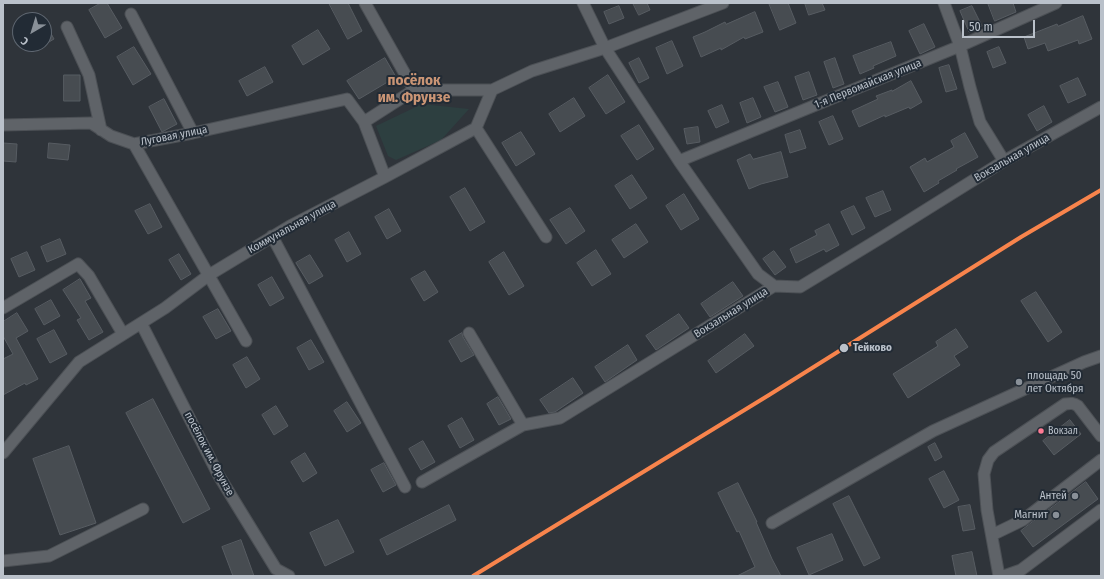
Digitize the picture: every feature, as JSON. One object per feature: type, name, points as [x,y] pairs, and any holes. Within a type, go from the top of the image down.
[{"type":"street","points":[[365,3],[414,90]]},
{"type":"street","points":[[583,3],[605,48],[679,161],[758,274],[774,286]]},
{"type":"street","points":[[385,177],[364,122],[414,90],[492,90],[532,71],[605,48],[723,3]]},
{"type":"street","points":[[944,3],[960,46],[980,122],[1004,161]]},
{"type":"street","name":"1-я Первомайская улица","points":[[679,161],[960,46],[1056,3]]},
{"type":"street","points":[[130,14],[193,133]]},
{"type":"street","points":[[67,26],[89,75],[101,130]]},
{"type":"street","points":[[492,90],[476,128],[546,237]]},
{"type":"street","name":"Луговая улица","points":[[3,125],[91,123],[111,136],[134,144],[193,133],[347,99],[364,122]]},
{"type":"street","name":"Вокзальная улица","points":[[422,482],[522,425],[560,418],[774,286],[800,287],[1004,161],[1101,107]]},
{"type":"street","name":"Коммунальная улица","points":[[3,453],[79,362],[165,308],[209,275],[272,236],[476,128]]},
{"type":"street","points":[[134,144],[246,341]]},
{"type":"street","points":[[272,236],[405,487]]},
{"type":"street","points":[[3,308],[78,264],[89,276],[123,334]]},
{"type":"street","name":"посёлок им. Фрунзе","points":[[141,323],[220,476],[276,570],[289,576]]},
{"type":"street","points":[[469,332],[522,425]]},
{"type":"street","points":[[772,522],[933,431],[1084,362],[1101,356]]},
{"type":"street","points":[[999,576],[987,510],[984,474],[988,460],[994,452],[1065,404],[1070,403],[1078,406],[1101,436]]},
{"type":"street","points":[[992,535],[1023,520],[1101,460]]},
{"type":"street","points":[[3,561],[49,556],[143,509]]},
{"type":"street","points":[[1004,576],[1021,570],[1101,510]]},
{"type":"shaded area","points":[[422,104],[469,109],[441,140],[396,160],[388,156],[376,126]]},
{"type":"building","points":[[101,3],[107,3],[122,28],[105,38],[89,10]]},
{"type":"building","points":[[329,3],[348,3],[362,31],[348,39]]},
{"type":"building","points":[[633,3],[647,3],[650,10],[639,15]]},
{"type":"building","points":[[769,3],[788,3],[796,23],[780,30]]},
{"type":"building","points":[[805,3],[822,3],[825,10],[809,15]]},
{"type":"building","points":[[988,3],[1013,3],[1016,12],[995,21]]},
{"type":"building","points":[[619,6],[624,18],[609,24],[604,12]]},
{"type":"building","points":[[972,6],[982,26],[969,32],[960,11]]},
{"type":"building","points":[[755,12],[763,32],[745,39],[744,37],[721,50],[721,48],[701,57],[693,37],[725,22],[726,24]]},
{"type":"building","points":[[1083,16],[1092,39],[1079,44],[1078,40],[1048,51],[1045,43],[1028,49],[1024,37]]},
{"type":"building","points":[[924,24],[935,47],[920,54],[909,31]]},
{"type":"building","points":[[318,30],[330,49],[303,65],[292,46]]},
{"type":"building","points":[[672,41],[683,66],[667,74],[656,48]]},
{"type":"building","points":[[891,42],[896,56],[873,66],[874,68],[860,74],[853,56]]},
{"type":"building","points":[[134,47],[151,74],[133,85],[117,57]]},
{"type":"building","points":[[999,47],[1006,63],[993,68],[987,52]]},
{"type":"building","points":[[385,58],[396,77],[359,99],[347,81]]},
{"type":"building","points":[[639,58],[649,78],[639,83],[629,63]]},
{"type":"building","points":[[835,58],[844,84],[833,88],[824,62]]},
{"type":"building","points":[[949,65],[957,89],[946,92],[939,68]]},
{"type":"building","points":[[265,67],[273,82],[247,96],[239,81]]},
{"type":"building","points":[[809,72],[817,95],[803,100],[795,77]]},
{"type":"building","points":[[64,75],[80,75],[80,101],[64,101]]},
{"type":"building","points":[[608,75],[625,102],[606,114],[589,88]]},
{"type":"building","points":[[1078,78],[1086,95],[1068,103],[1060,86]]},
{"type":"building","points":[[911,81],[922,102],[910,109],[909,107],[885,117],[885,115],[859,127],[852,111],[878,99],[876,96],[892,91]]},
{"type":"building","points":[[778,82],[788,107],[775,112],[764,87]]},
{"type":"building","points":[[574,98],[585,116],[560,132],[549,114]]},
{"type":"building","points":[[753,98],[761,117],[747,123],[740,103]]},
{"type":"building","points":[[164,99],[177,124],[162,132],[149,107]]},
{"type":"building","points":[[722,105],[729,122],[716,128],[708,111]]},
{"type":"building","points":[[1044,106],[1052,122],[1037,131],[1028,115]]},
{"type":"building","points":[[833,116],[843,139],[829,145],[819,122]]},
{"type":"building","points":[[639,125],[654,149],[637,160],[621,136]]},
{"type":"building","points":[[698,127],[700,142],[687,144],[684,129]]},
{"type":"building","points":[[800,130],[806,148],[790,153],[785,135]]},
{"type":"building","points":[[521,132],[535,154],[516,166],[502,143]]},
{"type":"building","points":[[965,133],[978,157],[956,169],[957,170],[938,181],[939,183],[924,192],[910,167],[925,158],[927,162],[954,147],[951,141]]},
{"type":"building","points":[[3,143],[17,144],[16,162],[3,161]]},
{"type":"building","points":[[49,143],[70,145],[68,160],[48,158]]},
{"type":"building","points":[[781,152],[788,177],[761,184],[749,189],[737,160],[750,154],[753,159]]},
{"type":"building","points":[[632,175],[647,198],[630,209],[615,186]]},
{"type":"building","points":[[465,188],[485,222],[470,231],[450,197]]},
{"type":"building","points":[[883,191],[891,210],[875,217],[866,198]]},
{"type":"building","points":[[684,194],[699,219],[681,230],[666,206]]},
{"type":"building","points":[[150,204],[162,227],[148,234],[135,211]]},
{"type":"building","points":[[854,206],[865,228],[852,235],[841,212]]},
{"type":"building","points":[[570,208],[585,231],[566,244],[550,220]]},
{"type":"building","points":[[389,209],[401,231],[387,239],[375,217]]},
{"type":"building","points":[[636,224],[648,242],[624,258],[612,240]]},
{"type":"building","points":[[829,224],[839,245],[826,252],[824,249],[796,263],[790,249],[817,235],[815,231]]},
{"type":"building","points":[[349,232],[361,254],[347,262],[335,240]]},
{"type":"building","points":[[60,239],[66,254],[47,262],[41,247]]},
{"type":"building","points":[[596,250],[611,274],[592,286],[577,263]]},
{"type":"building","points":[[774,251],[786,267],[775,275],[763,259]]},
{"type":"building","points":[[27,252],[35,270],[19,277],[11,259]]},
{"type":"building","points":[[504,252],[524,286],[509,295],[489,262]]},
{"type":"building","points":[[179,254],[191,274],[181,280],[169,260]]},
{"type":"building","points":[[310,255],[323,276],[309,284],[296,263]]},
{"type":"building","points":[[425,271],[438,292],[424,301],[411,279]]},
{"type":"building","points":[[272,277],[284,298],[270,306],[258,285]]},
{"type":"building","points":[[80,279],[91,298],[85,301],[103,332],[89,340],[77,320],[81,318],[63,290]]},
{"type":"building","points":[[733,282],[743,296],[710,317],[701,304]]},
{"type":"building","points":[[1036,292],[1062,332],[1048,342],[1021,301]]},
{"type":"building","points":[[51,300],[60,316],[44,325],[35,309]]},
{"type":"building","points":[[218,309],[231,331],[216,339],[203,317]]},
{"type":"building","points":[[17,313],[28,331],[16,338],[38,379],[26,385],[25,383],[3,395],[3,359],[13,354],[3,336],[3,322]]},
{"type":"building","points":[[679,314],[689,328],[656,350],[646,336]]},
{"type":"building","name":"Тейково","points":[[956,329],[968,347],[954,356],[960,365],[908,398],[893,374],[938,346],[936,342]]},
{"type":"building","points":[[54,330],[67,354],[50,363],[37,339]]},
{"type":"building","points":[[462,333],[474,355],[461,362],[449,341]]},
{"type":"building","points":[[745,334],[754,346],[716,373],[708,361]]},
{"type":"building","points":[[311,340],[324,362],[309,370],[297,348]]},
{"type":"building","points":[[628,345],[637,360],[605,382],[595,367]]},
{"type":"building","points":[[247,357],[260,379],[246,388],[233,365]]},
{"type":"building","points":[[573,378],[583,393],[555,412],[549,413],[540,400]]},
{"type":"building","points":[[498,397],[511,419],[499,425],[487,404]]},
{"type":"building","points":[[153,399],[210,509],[183,523],[126,413]]},
{"type":"building","points":[[347,402],[361,423],[347,432],[334,411]]},
{"type":"building","points":[[276,406],[288,426],[274,435],[262,415]]},
{"type":"building","points":[[462,418],[474,440],[460,448],[448,426]]},
{"type":"building","points":[[1070,420],[1081,434],[1054,455],[1043,441]]},
{"type":"building","points":[[423,441],[435,462],[421,470],[409,449]]},
{"type":"building","points":[[935,443],[942,457],[935,461],[928,447]]},
{"type":"building","points":[[69,446],[96,523],[60,535],[33,459]]},
{"type":"building","points":[[305,453],[317,473],[303,482],[291,462]]},
{"type":"building","points":[[384,463],[396,485],[383,492],[371,470]]},
{"type":"building","points":[[944,471],[959,500],[944,508],[929,479]]},
{"type":"building","points":[[1086,482],[1098,499],[1033,547],[1021,531]]},
{"type":"building","points":[[738,483],[781,576],[737,576],[755,567],[739,531],[737,532],[718,493]]},
{"type":"building","points":[[849,496],[880,558],[864,566],[833,504]]},
{"type":"building","points":[[449,505],[456,520],[387,555],[380,540]]},
{"type":"building","points":[[970,505],[975,529],[963,531],[958,507]]},
{"type":"building","points":[[338,520],[354,552],[325,566],[310,533]]},
{"type":"building","points":[[832,534],[843,560],[809,575],[797,548]]},
{"type":"building","points":[[241,540],[254,576],[233,576],[222,547]]},
{"type":"building","points":[[972,552],[977,576],[956,576],[952,556]]},
{"type":"transit line","points":[[473,576],[769,395],[1021,237],[1101,190]]},
{"type":"place","name":"Тейково","points":[[844,348]]},
{"type":"place","name":"площадь 50 лет Октября","points":[[1019,382]]},
{"type":"place","name":"Вокзал","points":[[1041,431]]},
{"type":"place","name":"Антей","points":[[1075,496]]},
{"type":"place","name":"Магнит","points":[[1056,515]]},
{"type":"district","name":"посёлок им. Фрунзе","points":[[414,90]]}]
